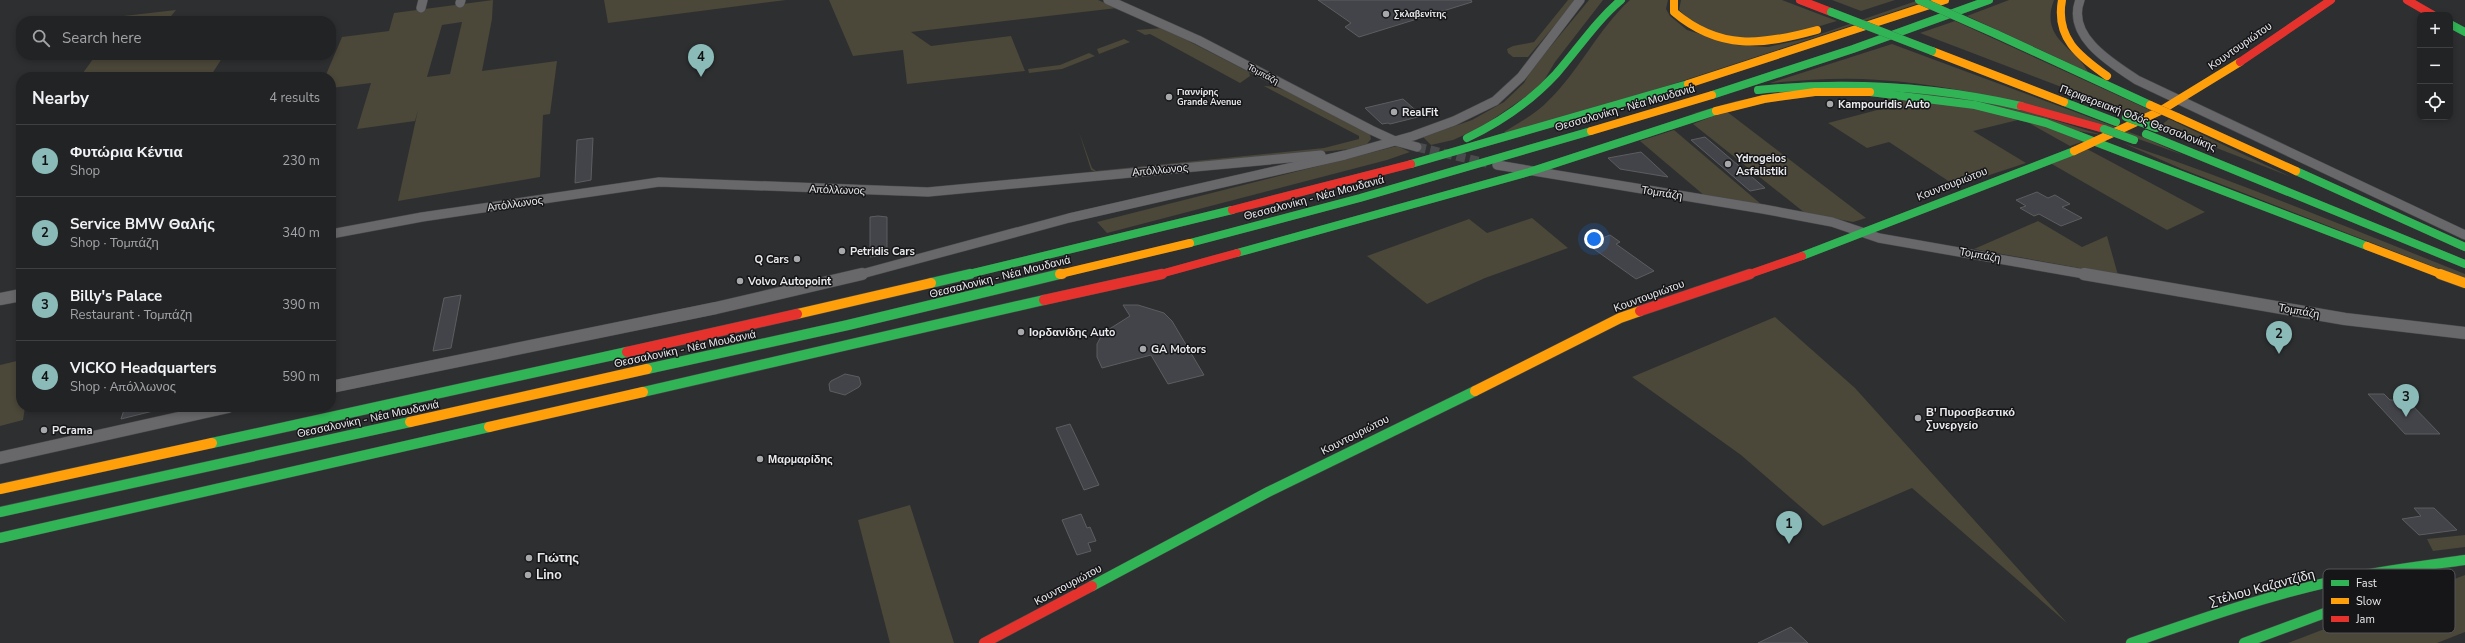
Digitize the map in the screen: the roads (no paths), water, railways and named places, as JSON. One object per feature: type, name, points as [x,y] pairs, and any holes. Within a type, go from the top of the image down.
[{"type":"main road","points":[[1607,11],[1610,0]]},
{"type":"main road","points":[[1425,160],[1455,142],[1497,125],[1526,106],[1544,89],[1607,11],[1621,0]]},
{"type":"main road","points":[[1674,0],[1674,12],[1687,25],[1727,40],[1756,43],[1784,40],[1824,28]]},
{"type":"main road","name":"Περιφερειακή Οδός Θεσσαλονίκης","points":[[1800,0],[2116,122],[2465,264]]},
{"type":"main road","name":"Περιφερειακή Οδός Θεσσαλονίκης","points":[[1820,0],[2156,128],[2241,162]]},
{"type":"main road","points":[[1919,0],[2465,247]]},
{"type":"main road","name":"Θεσσαλονίκη - Νέα Μουδανιά","points":[[0,489],[605,358],[906,290],[1191,222],[1425,160],[1709,80],[1945,0]]},
{"type":"main road","name":"Θεσσαλονίκη - Νέα Μουδανιά","points":[[0,512],[958,300],[1202,240],[1360,198],[1694,101],[1853,49],[1989,0]]},
{"type":"main road","points":[[2062,0],[2059,15],[2061,28],[2074,47],[2101,72],[2150,105]]},
{"type":"main road","name":"Κουντουριώτου","points":[[984,643],[1268,492],[1494,382],[1620,318],[1666,301],[1724,284],[1838,243],[1861,232],[2108,138],[2180,102],[2331,0]]},
{"type":"main road","points":[[2407,0],[2428,12]]},
{"type":"main road","points":[[1838,24],[1867,14]]},
{"type":"main road","points":[[2457,26],[2465,32]]},
{"type":"main road","points":[[1694,101],[1818,83],[1891,84],[1982,97],[2104,129],[2317,210],[2368,224]]},
{"type":"main road","points":[[0,538],[1169,272],[1529,172],[1702,114],[1764,98],[1815,92],[1883,92],[1940,99],[2010,112],[2098,141],[2465,283]]},
{"type":"main road","points":[[2341,202],[2465,251]]},
{"type":"main road","points":[[0,517],[27,506]]},
{"type":"main road","name":"Στέλιου Καζαντζίδη","points":[[2410,569],[2465,560]]},
{"type":"main road","name":"Στέλιου Καζαντζίδη","points":[[2131,643],[2197,620],[2323,585]]},
{"type":"main road","name":"Στέλιου Καζαντζίδη","points":[[2244,643],[2323,614]]},
{"type":"street","name":"Τομπάζη","points":[[1108,0],[1157,21],[1395,140],[1417,147]]},
{"type":"street","points":[[336,386],[724,306],[895,266],[1069,218],[1345,155],[1395,140],[1454,121],[1495,101],[1521,77],[1580,0]]},
{"type":"street","points":[[2080,0],[2076,12],[2077,21],[2098,51],[2137,80],[2180,102],[2465,235]]},
{"type":"street","name":"Απόλλωνος","points":[[336,233],[422,217],[659,182],[928,192],[1329,154],[1345,155]]},
{"type":"street","name":"Τομπάζη","points":[[1497,165],[1529,172],[1764,209],[1832,222],[1861,232],[1902,242],[2346,319],[2465,333]]},
{"type":"street","points":[[0,299],[16,295]]},
{"type":"street","points":[[0,458],[206,412]]},
{"type":"tunnel","points":[[1417,147],[1487,163]]},
{"type":"place","name":"Σκλαβενίτης","points":[[1386,14]]},
{"type":"place","name":"VICKO Headquarters","points":[[701,77]]},
{"type":"place","name":"Γιαννίρης Grande Avenue","points":[[1169,97]]},
{"type":"place","name":"Kampouridis Auto","points":[[1830,104]]},
{"type":"place","name":"RealFit","points":[[1394,112]]},
{"type":"place","name":"Ydrogeios Asfalistiki","points":[[1728,164]]},
{"type":"place","name":"Petridis Cars","points":[[842,251]]},
{"type":"place","name":"Q Cars","points":[[797,259]]},
{"type":"place","name":"Volvo Autopoint","points":[[740,281]]},
{"type":"place","name":"Ιορδανίδης Auto","points":[[1021,332]]},
{"type":"place","name":"GA Motors","points":[[1143,349]]},
{"type":"place","name":"Service BMW Θαλής","points":[[2279,354]]},
{"type":"place","name":"Billy's Palace","points":[[2406,417]]},
{"type":"place","name":"Β' Πυροσβεστικό Συνεργείο","points":[[1918,418]]},
{"type":"place","name":"PCrama","points":[[44,430]]},
{"type":"place","name":"Μαρμαρίδης","points":[[760,459]]},
{"type":"place","name":"Φυτώρια Κέντια","points":[[1789,544]]},
{"type":"place","name":"Γιώτης","points":[[529,558]]},
{"type":"place","name":"Lino","points":[[528,575]]}]
